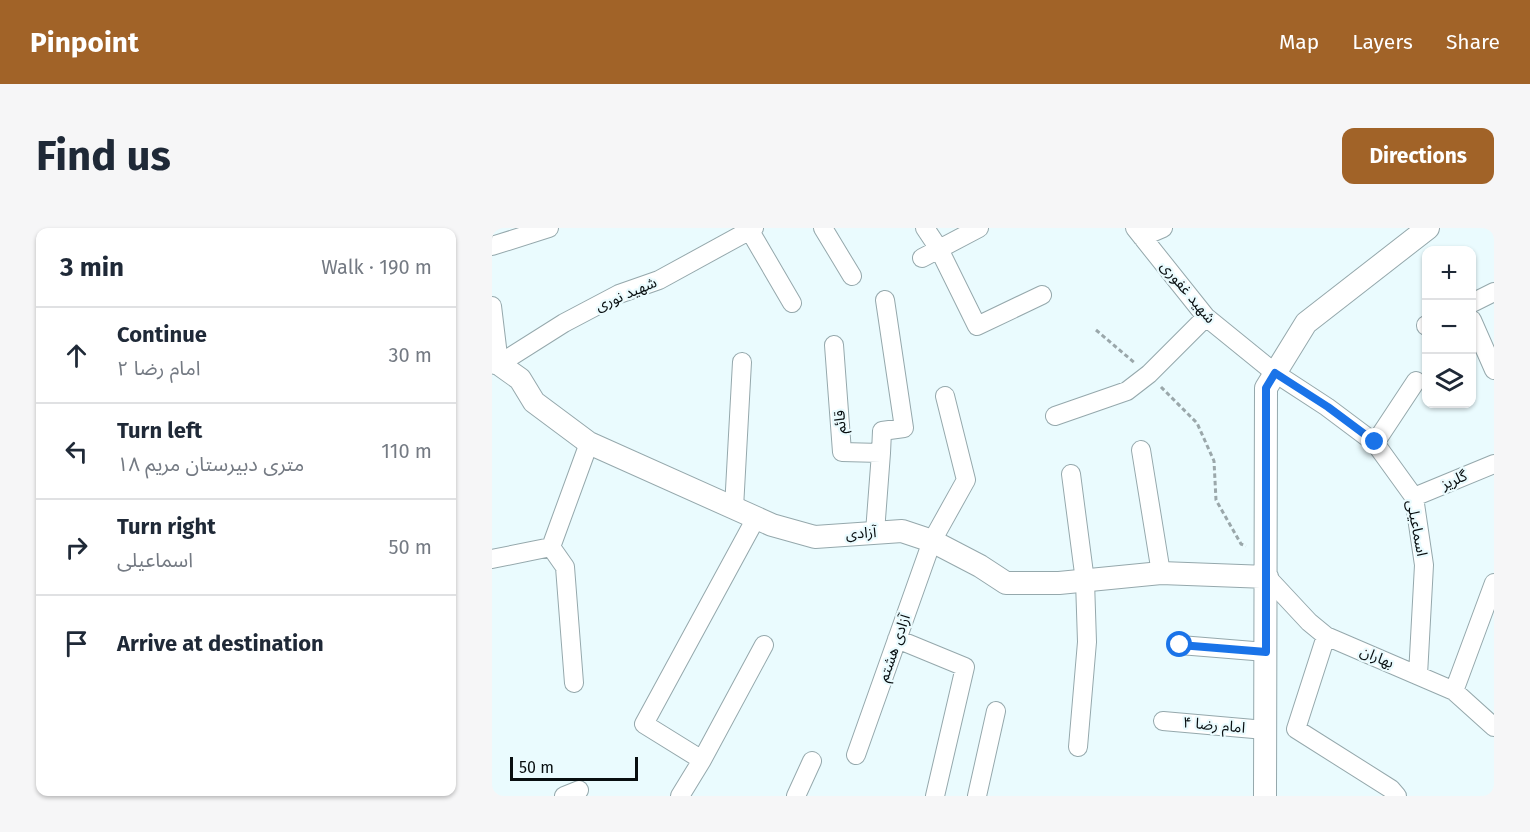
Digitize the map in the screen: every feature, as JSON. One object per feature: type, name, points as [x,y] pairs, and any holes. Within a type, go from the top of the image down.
[{"type":"street","points":[[492,246],[549,228]]},
{"type":"street","points":[[823,228],[852,276]]},
{"type":"street","points":[[925,228],[939,249],[977,326],[1042,296]]},
{"type":"street","points":[[922,258],[979,228]]},
{"type":"street","points":[[1139,232],[1162,228]]},
{"type":"street","points":[[1265,796],[1266,388],[1306,324],[1428,228]]},
{"type":"street","points":[[752,229],[792,303]]},
{"type":"street","name":"شهید نوری","points":[[496,363],[609,299],[659,280],[752,229]]},
{"type":"street","name":"شهید غفوری","points":[[1139,232],[1206,317],[1275,373]]},
{"type":"street","points":[[1476,301],[1494,292]]},
{"type":"street","points":[[875,532],[882,432],[904,428],[885,300]]},
{"type":"street","points":[[492,306],[496,363]]},
{"type":"street","points":[[1055,416],[1127,391],[1149,374],[1206,317]]},
{"type":"street","points":[[1476,329],[1494,370]]},
{"type":"street","name":"قائم","points":[[834,345],[842,452],[881,453]]},
{"type":"street","points":[[734,508],[742,362]]},
{"type":"street","name":"آزادی","points":[[496,363],[520,379],[534,402],[589,442],[756,518],[815,537],[902,531],[932,541],[1006,583],[1085,581],[1267,566]]},
{"type":"street","name":"اسماعیلی","points":[[1275,373],[1328,407],[1375,442],[1414,497],[1424,565],[1419,675]]},
{"type":"street","points":[[1375,442],[1416,381]]},
{"type":"street","name":"آزادی هشتم","points":[[856,755],[932,541],[966,480],[945,396]]},
{"type":"street","points":[[551,547],[589,442]]},
{"type":"street","points":[[1141,450],[1161,573]]},
{"type":"street","name":"گلریز","points":[[1414,497],[1494,464]]},
{"type":"street","points":[[1071,474],[1085,581],[1088,642],[1078,747]]},
{"type":"street","points":[[702,760],[644,724],[756,518]]},
{"type":"street","points":[[492,560],[551,547]]},
{"type":"street","points":[[551,547],[565,567],[574,683]]},
{"type":"street","name":"بهاران","points":[[1267,566],[1309,622],[1326,636],[1454,691],[1494,727]]},
{"type":"street","points":[[1454,691],[1494,583]]},
{"type":"street","points":[[1326,636],[1296,729],[1391,794]]},
{"type":"street","points":[[897,639],[965,667],[935,796]]},
{"type":"street","points":[[680,796],[764,645]]},
{"type":"street","points":[[1180,645],[1266,652]]},
{"type":"street","points":[[977,796],[996,711]]},
{"type":"street","name":"امام رضا ۴","points":[[1163,721],[1265,730]]},
{"type":"street","points":[[796,796],[812,761]]},
{"type":"path","points":[[1096,330],[1149,374],[1197,423],[1214,461],[1216,500],[1241,544],[1267,566]]},
{"type":"route","points":[[1180,645],[1266,652],[1266,388],[1275,373],[1328,407],[1375,442]]}]
